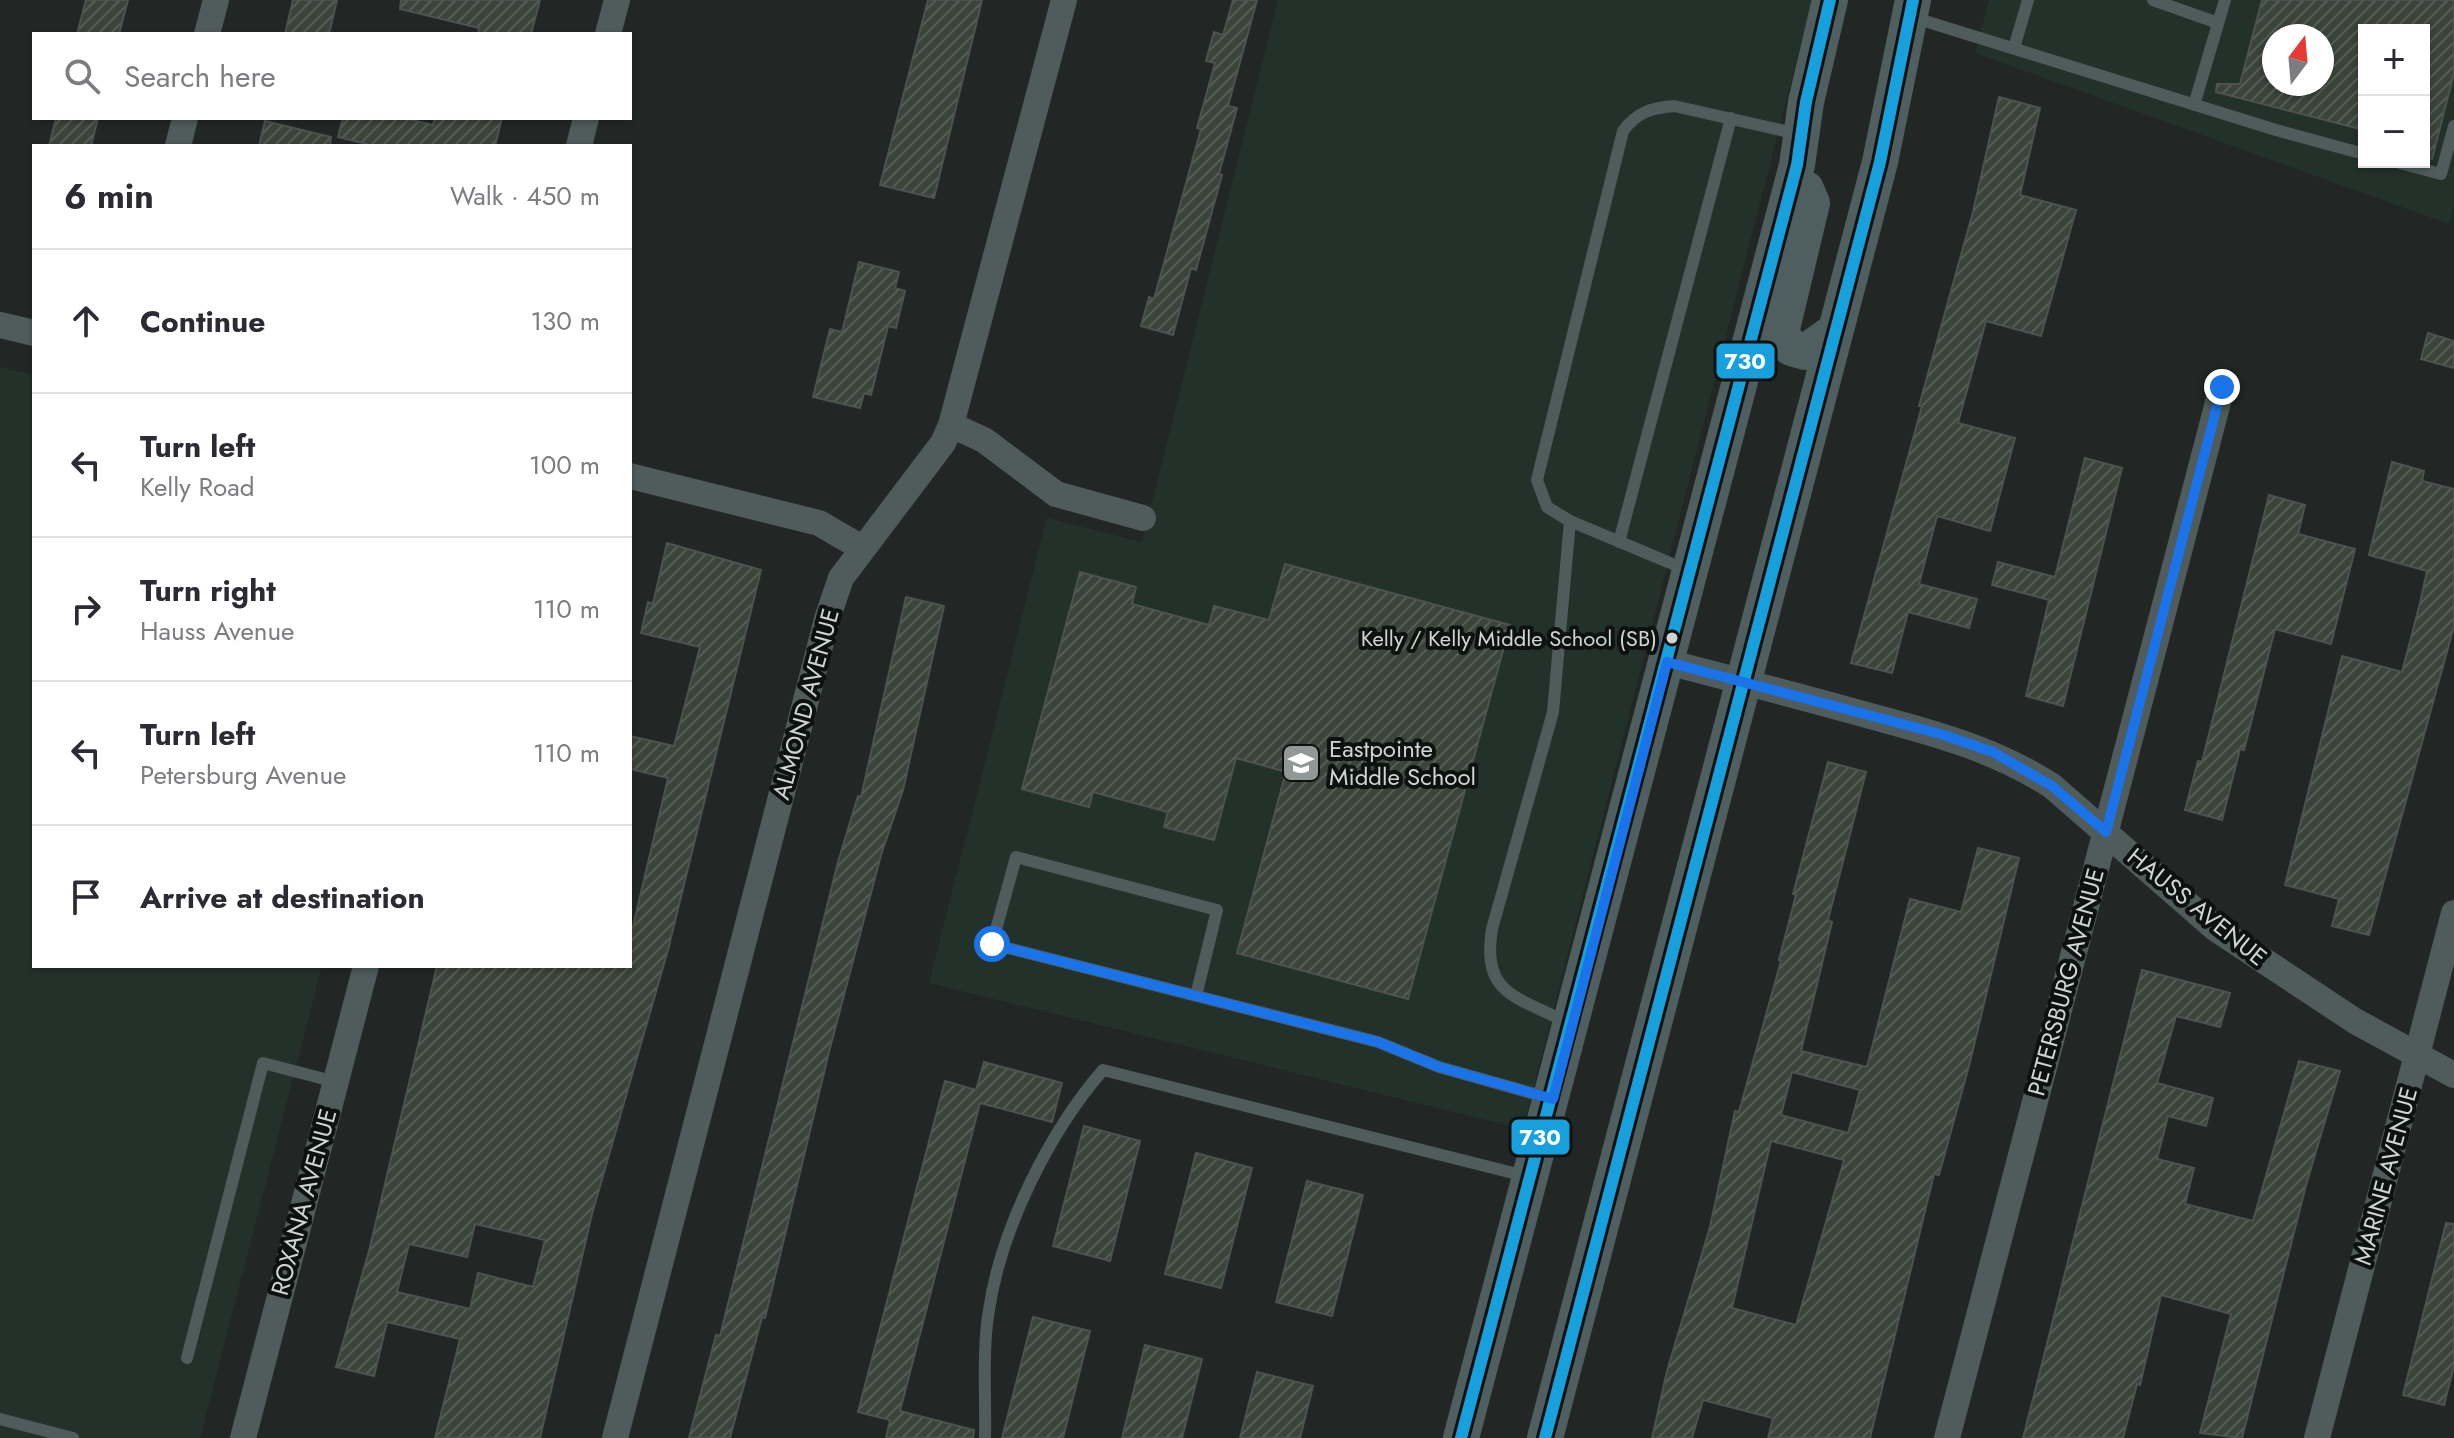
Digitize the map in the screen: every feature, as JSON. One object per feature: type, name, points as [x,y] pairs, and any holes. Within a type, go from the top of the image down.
[{"type":"street","points":[[208,32],[216,0]]},
{"type":"street","points":[[609,32],[617,0]]},
{"type":"street","name":"ALMOND AVENUE","points":[[615,1438],[827,619],[841,578],[943,443],[951,425],[1064,0]]},
{"type":"street","points":[[1461,1438],[1691,572],[1799,150],[1830,0]]},
{"type":"street","points":[[1545,1438],[1835,331],[1900,71],[1905,5]]},
{"type":"street","points":[[178,144],[184,120]]},
{"type":"street","points":[[580,144],[586,120]]},
{"type":"street","points":[[1799,150],[1812,203],[1781,333],[1791,348],[1805,352],[1835,331]]},
{"type":"street","points":[[0,325],[32,333]]},
{"type":"street","name":"PETERSBURG AVENUE","points":[[1947,1438],[2222,387]]},
{"type":"street","points":[[951,425],[984,440],[1056,494],[1143,518]]},
{"type":"street","points":[[632,476],[819,523],[862,548]]},
{"type":"street","name":"HAUSS AVENUE","points":[[1667,662],[1993,752],[2052,786],[2216,929],[2306,991],[2454,1075]]},
{"type":"street","name":"MARINE AVENUE","points":[[2317,1438],[2454,913]]},
{"type":"street","name":"ROXANA AVENUE","points":[[243,1438],[365,968]]},
{"type":"lane","points":[[2014,48],[2028,0]]},
{"type":"lane","points":[[2153,0],[2218,23]]},
{"type":"lane","points":[[2194,105],[2225,0]]},
{"type":"lane","points":[[1905,5],[2014,48],[2358,152]]},
{"type":"lane","points":[[1691,572],[1570,521],[1547,507],[1537,480],[1623,131],[1634,117],[1654,107],[1674,106],[1731,118],[1799,150]]},
{"type":"lane","points":[[1619,542],[1731,118]]},
{"type":"lane","points":[[2418,168],[2441,174],[2454,126]]},
{"type":"lane","points":[[1570,521],[1553,712],[1492,929],[1487,959],[1496,981],[1508,992],[1572,1025]]},
{"type":"lane","points":[[1196,996],[1217,910],[1016,857],[992,944],[1196,996],[1378,1042],[1439,1067],[1553,1099]]},
{"type":"lane","points":[[187,1358],[263,1063],[336,1082]]},
{"type":"lane","points":[[985,1438],[988,1310],[1008,1232],[1073,1104],[1103,1070],[1532,1178]]},
{"type":"lane","points":[[0,1419],[73,1438]]},
{"type":"shaded area","name":"Eastpointe Middle School","points":[[1278,0],[1812,0],[1523,1129],[929,983],[1047,518],[1142,542]]},
{"type":"shaded area","points":[[1989,0],[2454,0],[2454,206],[2449,224],[1975,53]]},
{"type":"shaded area","points":[[0,367],[32,375],[32,968],[321,968],[200,1438],[0,1438]]},
{"type":"building","points":[[86,0],[128,0],[120,32],[78,32]]},
{"type":"building","points":[[293,0],[337,0],[329,32],[285,32]]},
{"type":"building","points":[[401,0],[540,0],[532,32],[478,32],[479,28],[400,9]]},
{"type":"building","points":[[928,0],[982,0],[934,198],[880,185]]},
{"type":"building","points":[[1233,0],[1257,0],[1228,106],[1237,108],[1219,174],[1222,175],[1196,270],[1191,268],[1173,335],[1141,326],[1149,297],[1154,299],[1201,129],[1197,128],[1215,63],[1206,61],[1214,32],[1223,35]]},
{"type":"building","points":[[2262,0],[2454,0],[2454,73],[2432,159],[2430,24],[2358,24],[2358,128],[2216,92],[2217,84],[2240,84]]},
{"type":"building","points":[[1999,97],[2040,108],[2020,195],[2076,210],[2041,336],[1986,321],[1958,423],[2015,438],[1990,531],[1937,516],[1919,584],[1977,599],[1969,628],[1908,612],[1892,673],[1851,663],[1973,212]]},
{"type":"building","points":[[56,120],[98,120],[92,144],[50,144]]},
{"type":"building","points":[[342,120],[412,120],[433,125],[434,120],[502,120],[496,144],[367,144],[338,137]]},
{"type":"building","points":[[265,121],[331,137],[330,144],[259,144]]},
{"type":"building","points":[[859,262],[899,272],[895,288],[905,291],[896,328],[888,326],[871,395],[864,393],[860,408],[813,397],[830,329],[842,332]]},
{"type":"building","points":[[2428,333],[2454,341],[2454,368],[2421,359]]},
{"type":"building","points":[[2085,458],[2122,468],[2063,706],[2026,696],[2049,600],[1992,585],[1998,562],[2055,577]]},
{"type":"building","points":[[2392,462],[2424,471],[2422,481],[2454,489],[2454,626],[2369,935],[2332,926],[2339,899],[2285,885],[2342,656],[2402,672],[2420,603],[2427,571],[2369,555]]},
{"type":"building","points":[[2269,495],[2305,505],[2298,534],[2355,549],[2331,644],[2275,629],[2244,750],[2240,749],[2222,820],[2185,810],[2198,761],[2202,762]]},
{"type":"building","points":[[667,543],[761,570],[668,950],[592,1214],[540,1438],[435,1438],[460,1339],[387,1322],[374,1376],[336,1367],[369,1251],[437,968],[632,968],[632,931],[668,778],[632,769],[632,736],[674,746],[700,647],[641,633],[648,602],[653,604]],"holes":[[[475,1224],[545,1240],[533,1287],[478,1273],[470,1309],[397,1292],[409,1244],[467,1257]]]},
{"type":"building","points":[[1285,564],[1510,625],[1408,999],[1237,953],[1286,772],[1236,758],[1214,840],[1164,827],[1168,812],[1093,792],[1089,807],[1022,789],[1080,572],[1136,587],[1132,604],[1209,625],[1214,606],[1269,620]]},
{"type":"building","points":[[906,597],[944,606],[903,790],[881,855],[829,1052],[765,1318],[762,1317],[730,1438],[689,1438],[716,1335],[720,1336],[838,862],[858,796],[861,797]]},
{"type":"building","points":[[1828,762],[1866,772],[1828,920],[1832,922],[1801,1051],[1867,1067],[1910,899],[1961,912],[1978,848],[2019,858],[1970,1062],[1939,1175],[1934,1174],[1870,1438],[1768,1438],[1773,1418],[1703,1400],[1692,1438],[1652,1438],[1667,1371],[1710,1227],[1735,1111],[1739,1112],[1781,961],[1796,895],[1793,894]],"holes":[[[1792,1072],[1860,1090],[1848,1133],[1781,1115]],[[1771,1141],[1844,1160],[1796,1325],[1732,1308]]]},
{"type":"building","points":[[2142,970],[2230,993],[2220,1027],[2176,1016],[2157,1083],[2213,1098],[2206,1126],[2168,1116],[2157,1159],[2194,1168],[2185,1204],[2253,1221],[2299,1061],[2340,1071],[2306,1185],[2242,1438],[2200,1433],[2231,1314],[2161,1295],[2140,1385],[2137,1384],[2123,1438],[2023,1438]]},
{"type":"building","points":[[984,1062],[1062,1083],[1052,1122],[980,1103],[900,1411],[974,1430],[973,1438],[886,1438],[890,1420],[858,1412],[945,1081],[976,1090]]},
{"type":"building","points":[[1084,1126],[1140,1141],[1110,1261],[1053,1246]]},
{"type":"building","points":[[1196,1153],[1252,1168],[1221,1288],[1165,1274]]},
{"type":"building","points":[[1307,1181],[1363,1195],[1332,1316],[1276,1302]]},
{"type":"building","points":[[2446,1223],[2454,1224],[2454,1366],[2444,1405],[2403,1395]]},
{"type":"building","points":[[1033,1317],[1090,1331],[1063,1438],[1002,1438]]},
{"type":"building","points":[[1145,1345],[1202,1359],[1182,1438],[1122,1438]]},
{"type":"building","points":[[1257,1372],[1313,1386],[1300,1438],[1240,1438]]},
{"type":"transit line","name":"730","points":[[1461,1438],[1797,165],[1806,102],[1830,0]]},
{"type":"transit line","name":"730","points":[[1545,1438],[1880,162],[1913,0]]},
{"type":"place","name":"Kelly / Kelly Middle School (SB)","points":[[1672,638]]},
{"type":"place","name":"Eastpointe Middle School","points":[[1301,763]]},
{"type":"route","points":[[992,944],[1378,1042],[1439,1067],[1553,1099],[1667,662],[1944,735],[1993,752],[2052,786],[2106,832],[2222,387]]}]
